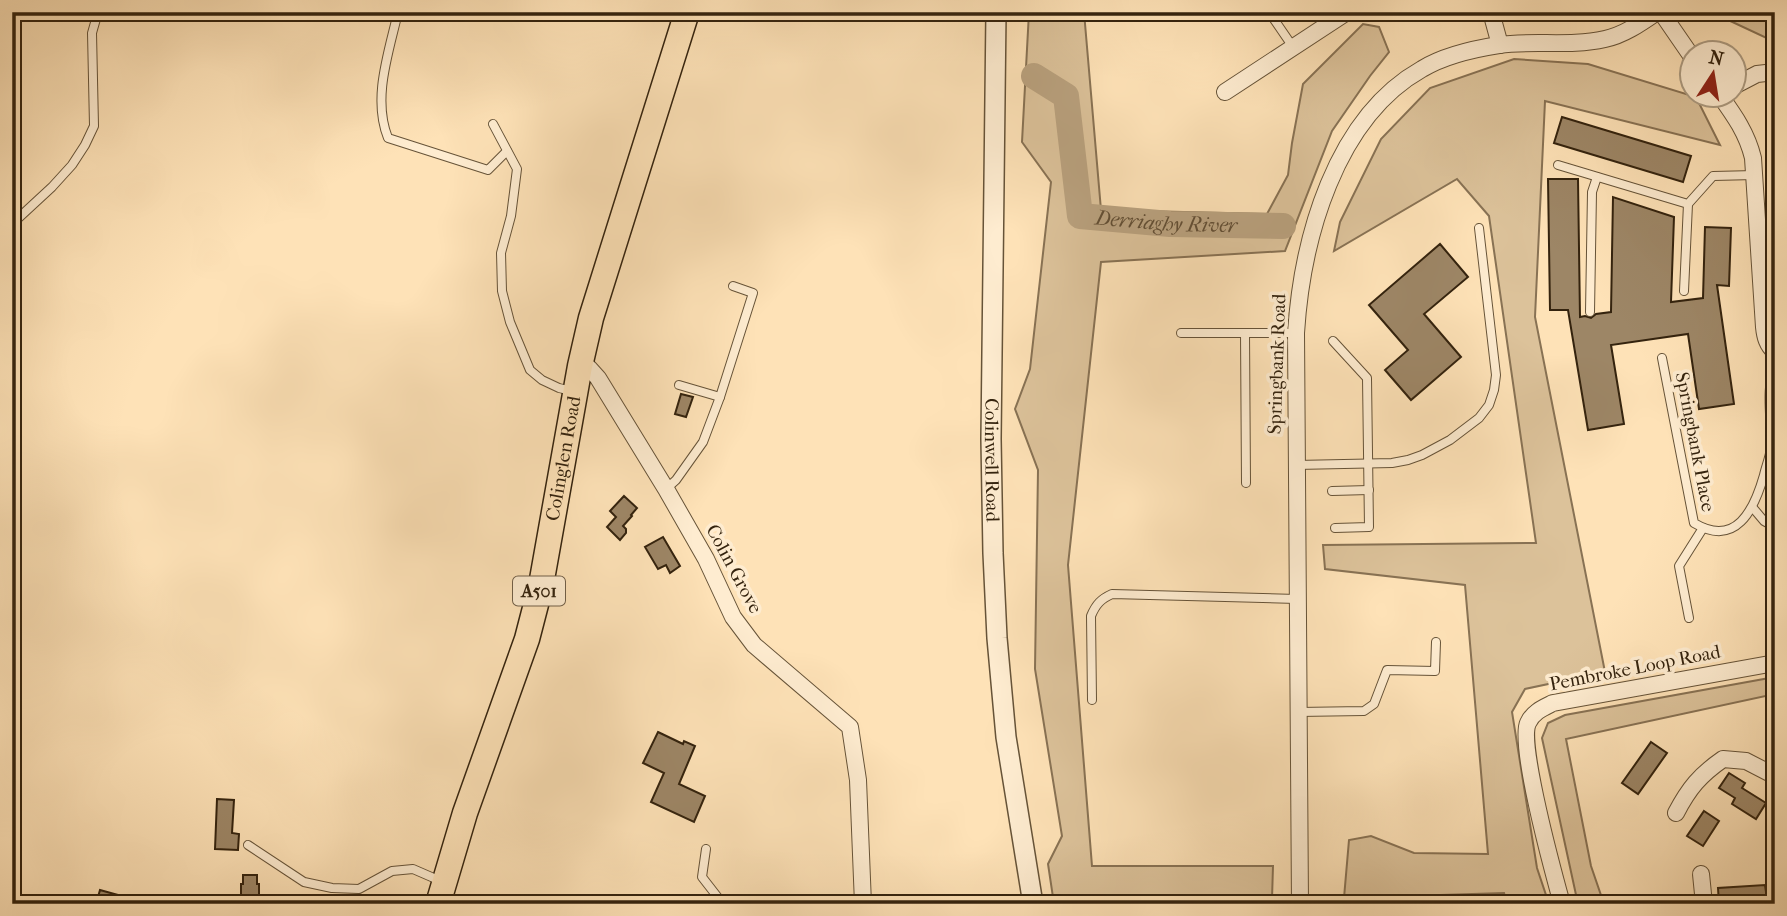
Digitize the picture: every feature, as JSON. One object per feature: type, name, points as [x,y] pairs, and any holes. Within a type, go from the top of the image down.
[{"type":"main road","name":"Colinglen Road","points":[[441,893],[527,639],[552,530],[580,366],[602,282],[687,12]]},
{"type":"street","name":"Colinwell Road","points":[[996,12],[991,439],[993,553],[1006,737],[1033,904]]},
{"type":"street","points":[[1225,92],[1347,12]]},
{"type":"street","points":[[1491,12],[1500,45]]},
{"type":"street","name":"Springbank Road","points":[[1300,904],[1296,333],[1302,278],[1316,218],[1340,161],[1368,116],[1387,95],[1423,68],[1449,57],[1500,45],[1606,39],[1659,12],[1678,38]]},
{"type":"street","points":[[1748,79],[1757,74],[1775,72]]},
{"type":"street","points":[[1729,108],[1749,143],[1755,175],[1764,327],[1766,339],[1775,352]]},
{"type":"street","name":"Colin Grove","points":[[580,366],[589,368],[598,378],[666,489],[706,559],[733,617],[754,645],[850,727],[858,780],[863,904]]},
{"type":"street","name":"Pembroke Loop Road","points":[[1562,904],[1528,762],[1525,739],[1527,724],[1537,711],[1553,703],[1775,663]]},
{"type":"street","points":[[1676,813],[1680,788],[1723,759],[1746,761],[1775,776]]},
{"type":"street","points":[[1701,874],[1704,904]]},
{"type":"lane","points":[[12,224],[52,187],[72,165],[85,145],[93,125],[92,33],[97,12]]},
{"type":"lane","points":[[398,12],[382,85],[381,107],[388,138],[488,170],[507,151]]},
{"type":"lane","points":[[1269,12],[1293,47]]},
{"type":"lane","points":[[493,124],[517,170],[511,216],[501,253],[502,291],[510,322],[530,370],[550,384],[575,392]]},
{"type":"lane","points":[[1558,165],[1688,204]]},
{"type":"lane","points":[[1684,291],[1688,204],[1713,176],[1755,175]]},
{"type":"lane","points":[[1590,312],[1592,192],[1597,177]]},
{"type":"lane","points":[[1296,466],[1408,460],[1437,448],[1479,418],[1489,405],[1496,375],[1479,228]]},
{"type":"lane","points":[[666,489],[676,480],[703,442],[720,397],[753,293],[733,286]]},
{"type":"lane","points":[[1181,333],[1296,333]]},
{"type":"lane","points":[[1245,333],[1246,483]]},
{"type":"lane","points":[[1333,341],[1367,379],[1369,464],[1369,527],[1335,527]]},
{"type":"lane","name":"Springbank Place","points":[[1662,358],[1694,523],[1716,531],[1730,529],[1741,523],[1753,508]]},
{"type":"lane","points":[[1775,361],[1770,383],[1769,411],[1773,450],[1753,508],[1764,521],[1775,527]]},
{"type":"lane","points":[[679,385],[720,397]]},
{"type":"lane","points":[[1332,491],[1369,490]]},
{"type":"lane","points":[[1689,618],[1679,566],[1703,528]]},
{"type":"lane","points":[[1092,700],[1091,616],[1102,598],[1112,593],[1297,599]]},
{"type":"lane","points":[[1298,712],[1364,711],[1374,704],[1387,670],[1435,671],[1436,642]]},
{"type":"lane","points":[[248,845],[303,882],[332,888],[359,889],[391,872],[413,869],[441,893]]},
{"type":"lane","points":[[706,849],[702,877],[723,904]]},
{"type":"shaded area","points":[[1029,12],[1084,12],[1101,210],[1267,214],[1288,175],[1303,84],[1363,24],[1379,27],[1389,52],[1332,131],[1285,251],[1101,262],[1068,565],[1092,866],[1273,866],[1272,899],[1054,904],[1048,864],[1062,836],[1035,669],[1038,470],[1015,409],[1030,369],[1051,182],[1022,142]]},
{"type":"shaded area","points":[[1711,12],[1775,12],[1775,42]]},
{"type":"shaded area","points":[[1514,59],[1588,64],[1678,92],[1678,108],[1702,108],[1720,145],[1545,101],[1535,317],[1605,672],[1525,689],[1512,712],[1537,868],[1549,904],[1507,904],[1504,893],[1344,898],[1349,840],[1371,836],[1414,853],[1488,854],[1465,585],[1325,569],[1323,545],[1536,543],[1489,216],[1457,179],[1334,251],[1340,222],[1381,139],[1430,88]]},
{"type":"shaded area","points":[[1775,677],[1775,694],[1566,739],[1591,866],[1604,904],[1578,904],[1542,738],[1548,723],[1565,715]]},
{"type":"building","points":[[1562,117],[1691,156],[1683,182],[1554,143]]},
{"type":"building","points":[[1548,179],[1578,179],[1580,317],[1591,318],[1596,314],[1611,312],[1613,197],[1674,217],[1671,302],[1703,298],[1705,227],[1731,228],[1729,286],[1717,285],[1734,404],[1699,409],[1688,334],[1611,345],[1624,424],[1588,430],[1568,310],[1550,310]]},
{"type":"building","points":[[1440,244],[1468,277],[1424,314],[1461,357],[1411,400],[1385,370],[1408,350],[1369,305]]},
{"type":"building","points":[[681,394],[693,397],[686,417],[675,414]]},
{"type":"building","points":[[624,496],[637,508],[623,526],[626,533],[620,540],[607,527],[616,517],[610,511]]},
{"type":"building","points":[[663,537],[680,566],[670,573],[666,565],[658,569],[645,547]]},
{"type":"building","points":[[658,732],[683,744],[684,741],[695,746],[679,784],[705,796],[694,822],[651,802],[664,773],[643,763]]},
{"type":"building","points":[[1651,742],[1667,753],[1638,794],[1622,783]]},
{"type":"building","points":[[1729,773],[1745,783],[1742,788],[1766,803],[1756,819],[1732,804],[1735,798],[1719,788]]},
{"type":"building","points":[[217,799],[234,800],[232,833],[239,834],[238,850],[215,849]]},
{"type":"building","points":[[1704,811],[1719,821],[1703,846],[1687,836]]},
{"type":"building","points":[[243,875],[257,875],[259,904],[241,904]]},
{"type":"building","points":[[1765,885],[1766,892],[1775,891],[1775,904],[1719,904],[1718,888]]},
{"type":"building","points":[[100,890],[136,900],[135,904],[96,904]]},
{"type":"waterway","name":"Derriaghy River","points":[[1034,76],[1066,96],[1080,216],[1170,224],[1283,226]]}]
